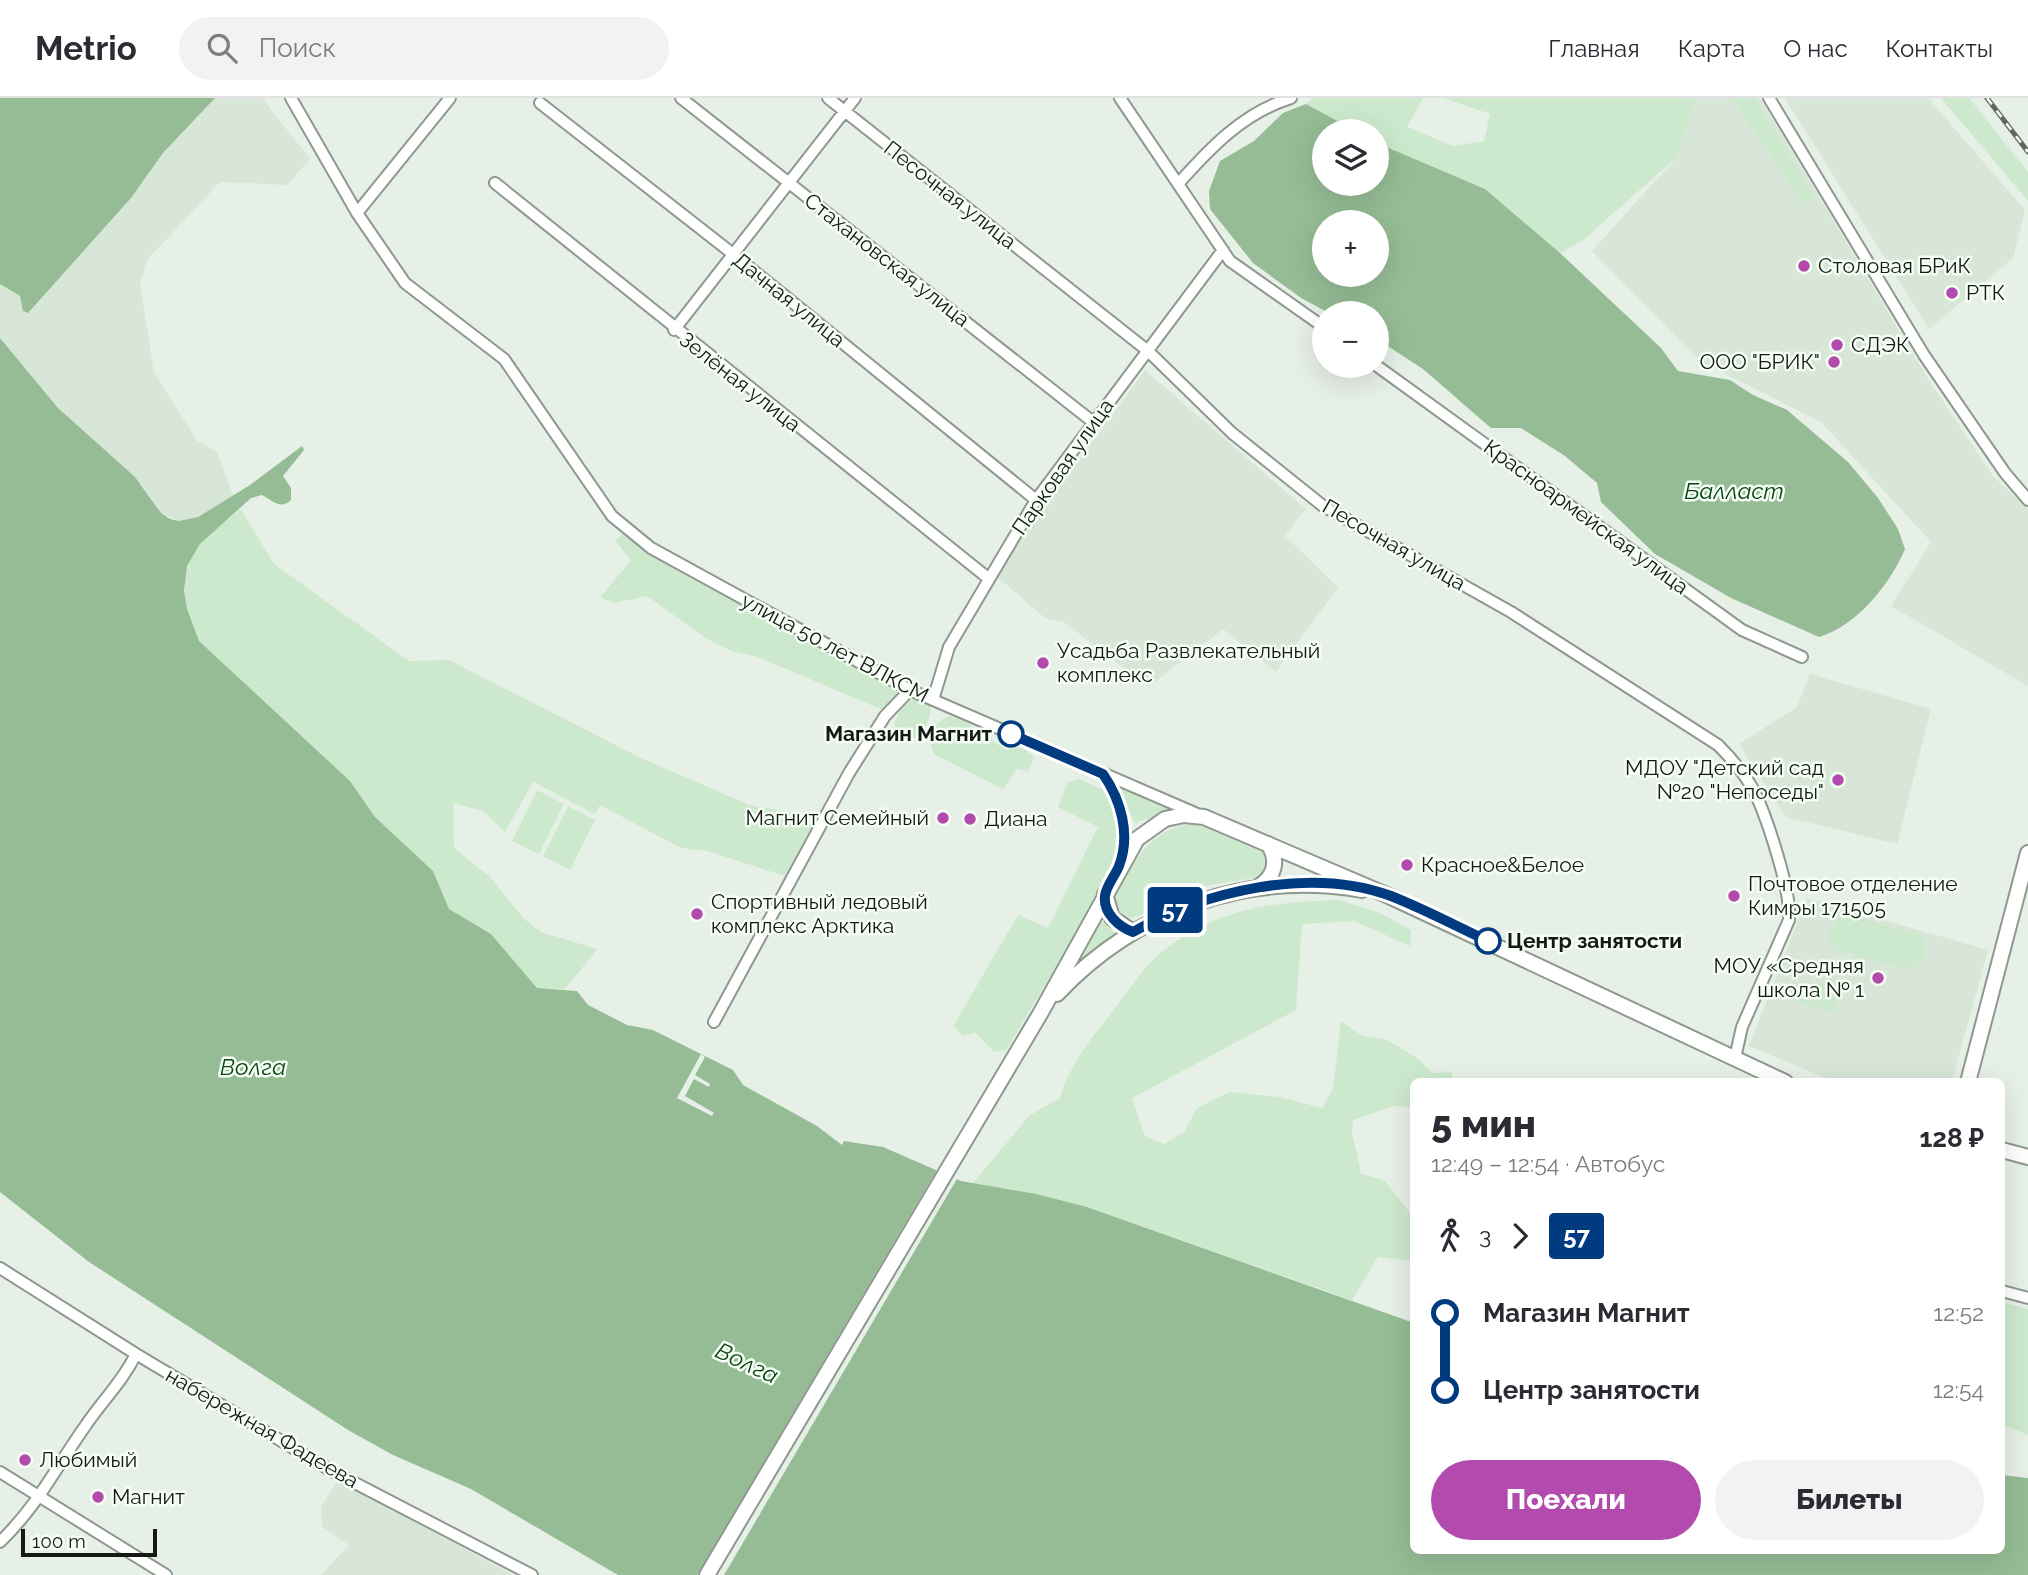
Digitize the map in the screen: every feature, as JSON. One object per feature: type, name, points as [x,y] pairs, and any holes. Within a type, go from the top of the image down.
[{"type":"main road","points":[[707,1575],[1040,1014],[1119,866],[1137,839],[1151,826],[1177,816],[1203,817]]},
{"type":"main road","name":"улица 50 лет ВЛКСМ","points":[[1203,817],[1389,895],[1777,1078]]},
{"type":"main road","points":[[1257,887],[1268,880],[1274,868],[1274,855],[1268,844]]},
{"type":"main road","points":[[1969,1078],[2028,853]]},
{"type":"main road","points":[[1040,1014],[1083,969],[1133,932],[1202,900],[1257,887],[1324,885],[1389,895]]},
{"type":"main road","points":[[1105,894],[1112,918],[1133,932]]},
{"type":"main road","points":[[2005,1151],[2028,1157]]},
{"type":"street","name":"улица 50 лет ВЛКСМ","points":[[291,98],[357,213],[405,283],[504,359],[612,516],[651,548],[910,690],[1203,817]]},
{"type":"street","points":[[357,213],[450,98]]},
{"type":"street","name":"Стахановская улица","points":[[681,98],[1093,422]]},
{"type":"street","name":"Песочная улица","points":[[828,98],[1148,351],[1232,433],[1323,506],[1511,612],[1718,745],[1735,761],[1755,793],[1786,888],[1790,910],[1789,920],[1742,1027],[1735,1058]]},
{"type":"street","points":[[674,330],[855,98]]},
{"type":"street","points":[[1120,98],[1230,261],[1312,319]]},
{"type":"street","points":[[1178,184],[1215,141],[1251,117],[1291,98]]},
{"type":"street","points":[[1769,98],[1924,355],[2005,473],[2028,500]]},
{"type":"street","name":"Дачная улица","points":[[540,103],[733,254],[1036,500]]},
{"type":"street","name":"Зелёная улица","points":[[495,183],[674,330],[988,578]]},
{"type":"street","name":"Парковая улица","points":[[933,700],[950,647],[1036,500],[1223,250]]},
{"type":"street","name":"Красноармейская улица","points":[[1389,375],[1742,630],[1802,657]]},
{"type":"street","points":[[714,1022],[853,767],[886,716],[910,690]]},
{"type":"street","points":[[1103,774],[1115,793],[1122,814],[1124,844],[1119,866]]},
{"type":"street","name":"набережная Фадеева","points":[[0,1268],[136,1354],[330,1470],[532,1575]]},
{"type":"street","points":[[2005,1292],[2028,1298]]},
{"type":"street","points":[[0,1542],[40,1497],[87,1423],[126,1376],[136,1354]]},
{"type":"street","points":[[0,1472],[166,1575]]},
{"type":"shaded area","points":[[215,98],[262,98],[310,159],[287,185],[220,182],[147,260],[140,284],[154,372],[197,441],[217,452],[233,496],[198,517],[179,521],[161,513],[142,485],[58,408],[0,338],[0,284],[20,296],[25,313],[30,312],[131,198],[163,153]]},
{"type":"shaded area","points":[[1313,98],[1423,98],[1407,127],[1453,146],[1484,141],[1490,114],[1443,98],[1696,98],[1677,157],[1582,241],[1560,253],[1485,189],[1389,149],[1389,119],[1334,119],[1306,104]]},
{"type":"shaded area","points":[[1696,98],[1731,98],[1804,205],[1815,198],[1755,98],[1760,98],[1930,382],[1992,475],[2028,509],[2028,686],[1891,606],[1931,542],[1821,422],[1700,361],[1592,251],[1677,157]]},
{"type":"shaded area","points":[[1731,98],[1755,98],[1816,199],[1804,205]]},
{"type":"shaded area","points":[[1785,98],[1928,98],[2025,210],[2013,258],[1929,329]]},
{"type":"shaded area","points":[[1941,98],[1969,98],[2028,172],[2028,201]]},
{"type":"shaded area","points":[[1145,370],[1306,509],[1285,536],[1338,587],[1276,672],[1223,629],[1148,687],[1064,622],[1045,618],[995,575]]},
{"type":"shaded area","points":[[240,508],[274,564],[409,661],[449,660],[639,757],[749,805],[817,817],[785,876],[707,851],[681,848],[600,805],[595,814],[533,782],[505,832],[483,811],[453,803],[454,848],[490,877],[524,919],[541,932],[597,949],[565,989],[537,988],[491,934],[449,909],[433,871],[375,817],[350,781],[199,641],[186,605],[184,592],[187,568],[204,540]]},
{"type":"shaded area","points":[[621,534],[679,572],[904,691],[885,711],[758,657],[731,651],[707,639],[647,596],[615,603],[600,597],[631,561],[616,541]]},
{"type":"shaded area","name":"МДОУ \"Детский сад №20 \"Непоседы\"","points":[[1810,674],[1931,709],[1897,844],[1786,817],[1739,744],[1797,707]]},
{"type":"shaded area","points":[[919,697],[929,700],[928,721],[915,738],[902,738],[894,724],[903,707]]},
{"type":"shaded area","points":[[949,716],[961,719],[1006,750],[1021,747],[1034,757],[1028,772],[1017,769],[1003,789],[934,754],[932,731],[939,722]]},
{"type":"shaded area","points":[[1079,779],[1103,790],[1110,802],[1116,828],[1115,863],[1103,889],[1006,1050],[994,1052],[976,1033],[962,1036],[954,1025],[1018,915],[1048,928],[1098,827],[1058,807],[1068,782]]},
{"type":"shaded area","points":[[1117,786],[1174,810],[1135,823]]},
{"type":"shaded area","points":[[537,790],[564,804],[539,854],[512,841]]},
{"type":"shaded area","points":[[568,806],[595,820],[570,870],[543,856]]},
{"type":"shaded area","points":[[1190,824],[1215,829],[1266,852],[1268,868],[1261,877],[1194,889],[1173,896],[1139,915],[1118,915],[1113,898],[1143,850],[1163,833]]},
{"type":"shaded area","name":"МОУ «Средняя школа № 1","points":[[1807,898],[1988,950],[1953,1078],[1826,1078],[1749,1046]]},
{"type":"shaded area","points":[[1339,900],[1380,913],[1411,930],[1410,946],[1354,921],[1302,924],[1296,1010],[1132,1098],[1145,1136],[1164,1144],[1184,1132],[1197,1108],[1229,1092],[1280,1097],[1322,1108],[1333,1089],[1341,1021],[1362,1036],[1387,1040],[1420,1060],[1432,1073],[1452,1072],[1451,1078],[1410,1078],[1410,1107],[1393,1106],[1353,1120],[1352,1132],[1361,1173],[1385,1181],[1410,1213],[1410,1261],[1378,1257],[1352,1300],[1087,1207],[973,1183],[1030,1115],[1060,1098],[1069,1074],[1082,1053],[1155,958],[1176,942],[1219,919],[1241,911],[1288,903]]},
{"type":"shaded area","points":[[1849,916],[1919,934],[1926,946],[1925,957],[1918,965],[1905,969],[1837,950],[1830,942],[1829,931],[1838,918]]},
{"type":"shaded area","points":[[1101,920],[1116,934],[1069,975]]},
{"type":"shaded area","points":[[1804,980],[1841,990],[1834,1013],[1798,1003]]},
{"type":"shaded area","points":[[2005,1303],[2028,1309],[2028,1435],[2005,1425]]},
{"type":"shaded area","points":[[337,1480],[513,1575],[321,1575],[349,1545],[322,1527],[321,1507]]},
{"type":"water","points":[[0,98],[215,98],[163,153],[131,198],[28,313],[23,311],[20,296],[0,284]]},
{"type":"water","name":"Балласт","points":[[1306,104],[1334,119],[1312,119],[1312,196],[1389,196],[1389,148],[1485,189],[1560,253],[1661,348],[1678,371],[1730,380],[1753,395],[1787,410],[1848,462],[1878,498],[1898,529],[1905,549],[1891,576],[1859,614],[1846,624],[1819,637],[1731,598],[1655,554],[1601,502],[1597,483],[1565,456],[1521,428],[1491,428],[1423,369],[1389,347],[1389,301],[1312,301],[1312,304],[1253,263],[1210,209],[1209,191],[1220,161],[1254,141],[1283,113]]},
{"type":"water","name":"Волга","points":[[0,338],[58,408],[135,477],[161,513],[170,519],[179,521],[198,517],[250,485],[302,446],[304,450],[283,476],[291,488],[291,500],[280,504],[262,495],[251,498],[200,544],[187,566],[184,591],[187,609],[199,641],[350,781],[375,817],[433,871],[449,909],[491,934],[537,988],[577,991],[588,1005],[627,1025],[653,1030],[733,1070],[743,1085],[817,1126],[842,1145],[844,1141],[883,1147],[961,1181],[1036,1194],[1087,1207],[1410,1322],[1410,1554],[2005,1554],[2005,1475],[2028,1478],[2028,1575],[618,1575],[471,1489],[393,1455],[348,1430],[89,1262],[0,1192]]},
{"type":"pier","points":[[701,1054],[705,1057],[695,1075],[710,1084],[709,1087],[694,1079],[685,1096],[714,1113],[712,1116],[677,1098]]},
{"type":"pier","points":[[938,1168],[958,1177],[724,1575],[697,1575]]},
{"type":"railway","points":[[1987,98],[2028,152]]},
{"type":"bus line","name":"57","points":[[1011,734],[1103,774],[1111,786],[1122,814],[1124,844],[1119,866],[1105,894],[1105,901],[1112,918],[1126,929],[1133,932],[1184,907],[1238,890],[1290,884],[1346,887],[1389,895],[1488,941]]},
{"type":"place","name":"Столовая БРиК","points":[[1804,266]]},
{"type":"place","name":"РТК","points":[[1952,293]]},
{"type":"place","name":"СДЭК","points":[[1837,345]]},
{"type":"place","name":"ООО \"БРИК\"","points":[[1834,362]]},
{"type":"place","name":"Усадьба Развлекательный комплекс","points":[[1043,663]]},
{"type":"place","name":"Магазин Магнит","points":[[1011,734]]},
{"type":"place","name":"МДОУ \"Детский сад №20 \"Непоседы\"","points":[[1838,780]]},
{"type":"place","name":"Магнит Семейный","points":[[943,818]]},
{"type":"place","name":"Диана","points":[[970,819]]},
{"type":"place","name":"Красное&Белое","points":[[1407,865]]},
{"type":"place","name":"Почтовое отделение Кимры 171505","points":[[1734,896]]},
{"type":"place","name":"Спортивный ледовый комплекс Арктика","points":[[697,914]]},
{"type":"place","name":"Центр занятости","points":[[1488,941]]},
{"type":"place","name":"МОУ «Средняя школа № 1","points":[[1878,978]]},
{"type":"place","name":"Любимый","points":[[25,1460]]},
{"type":"place","name":"Магнит","points":[[98,1497]]}]
